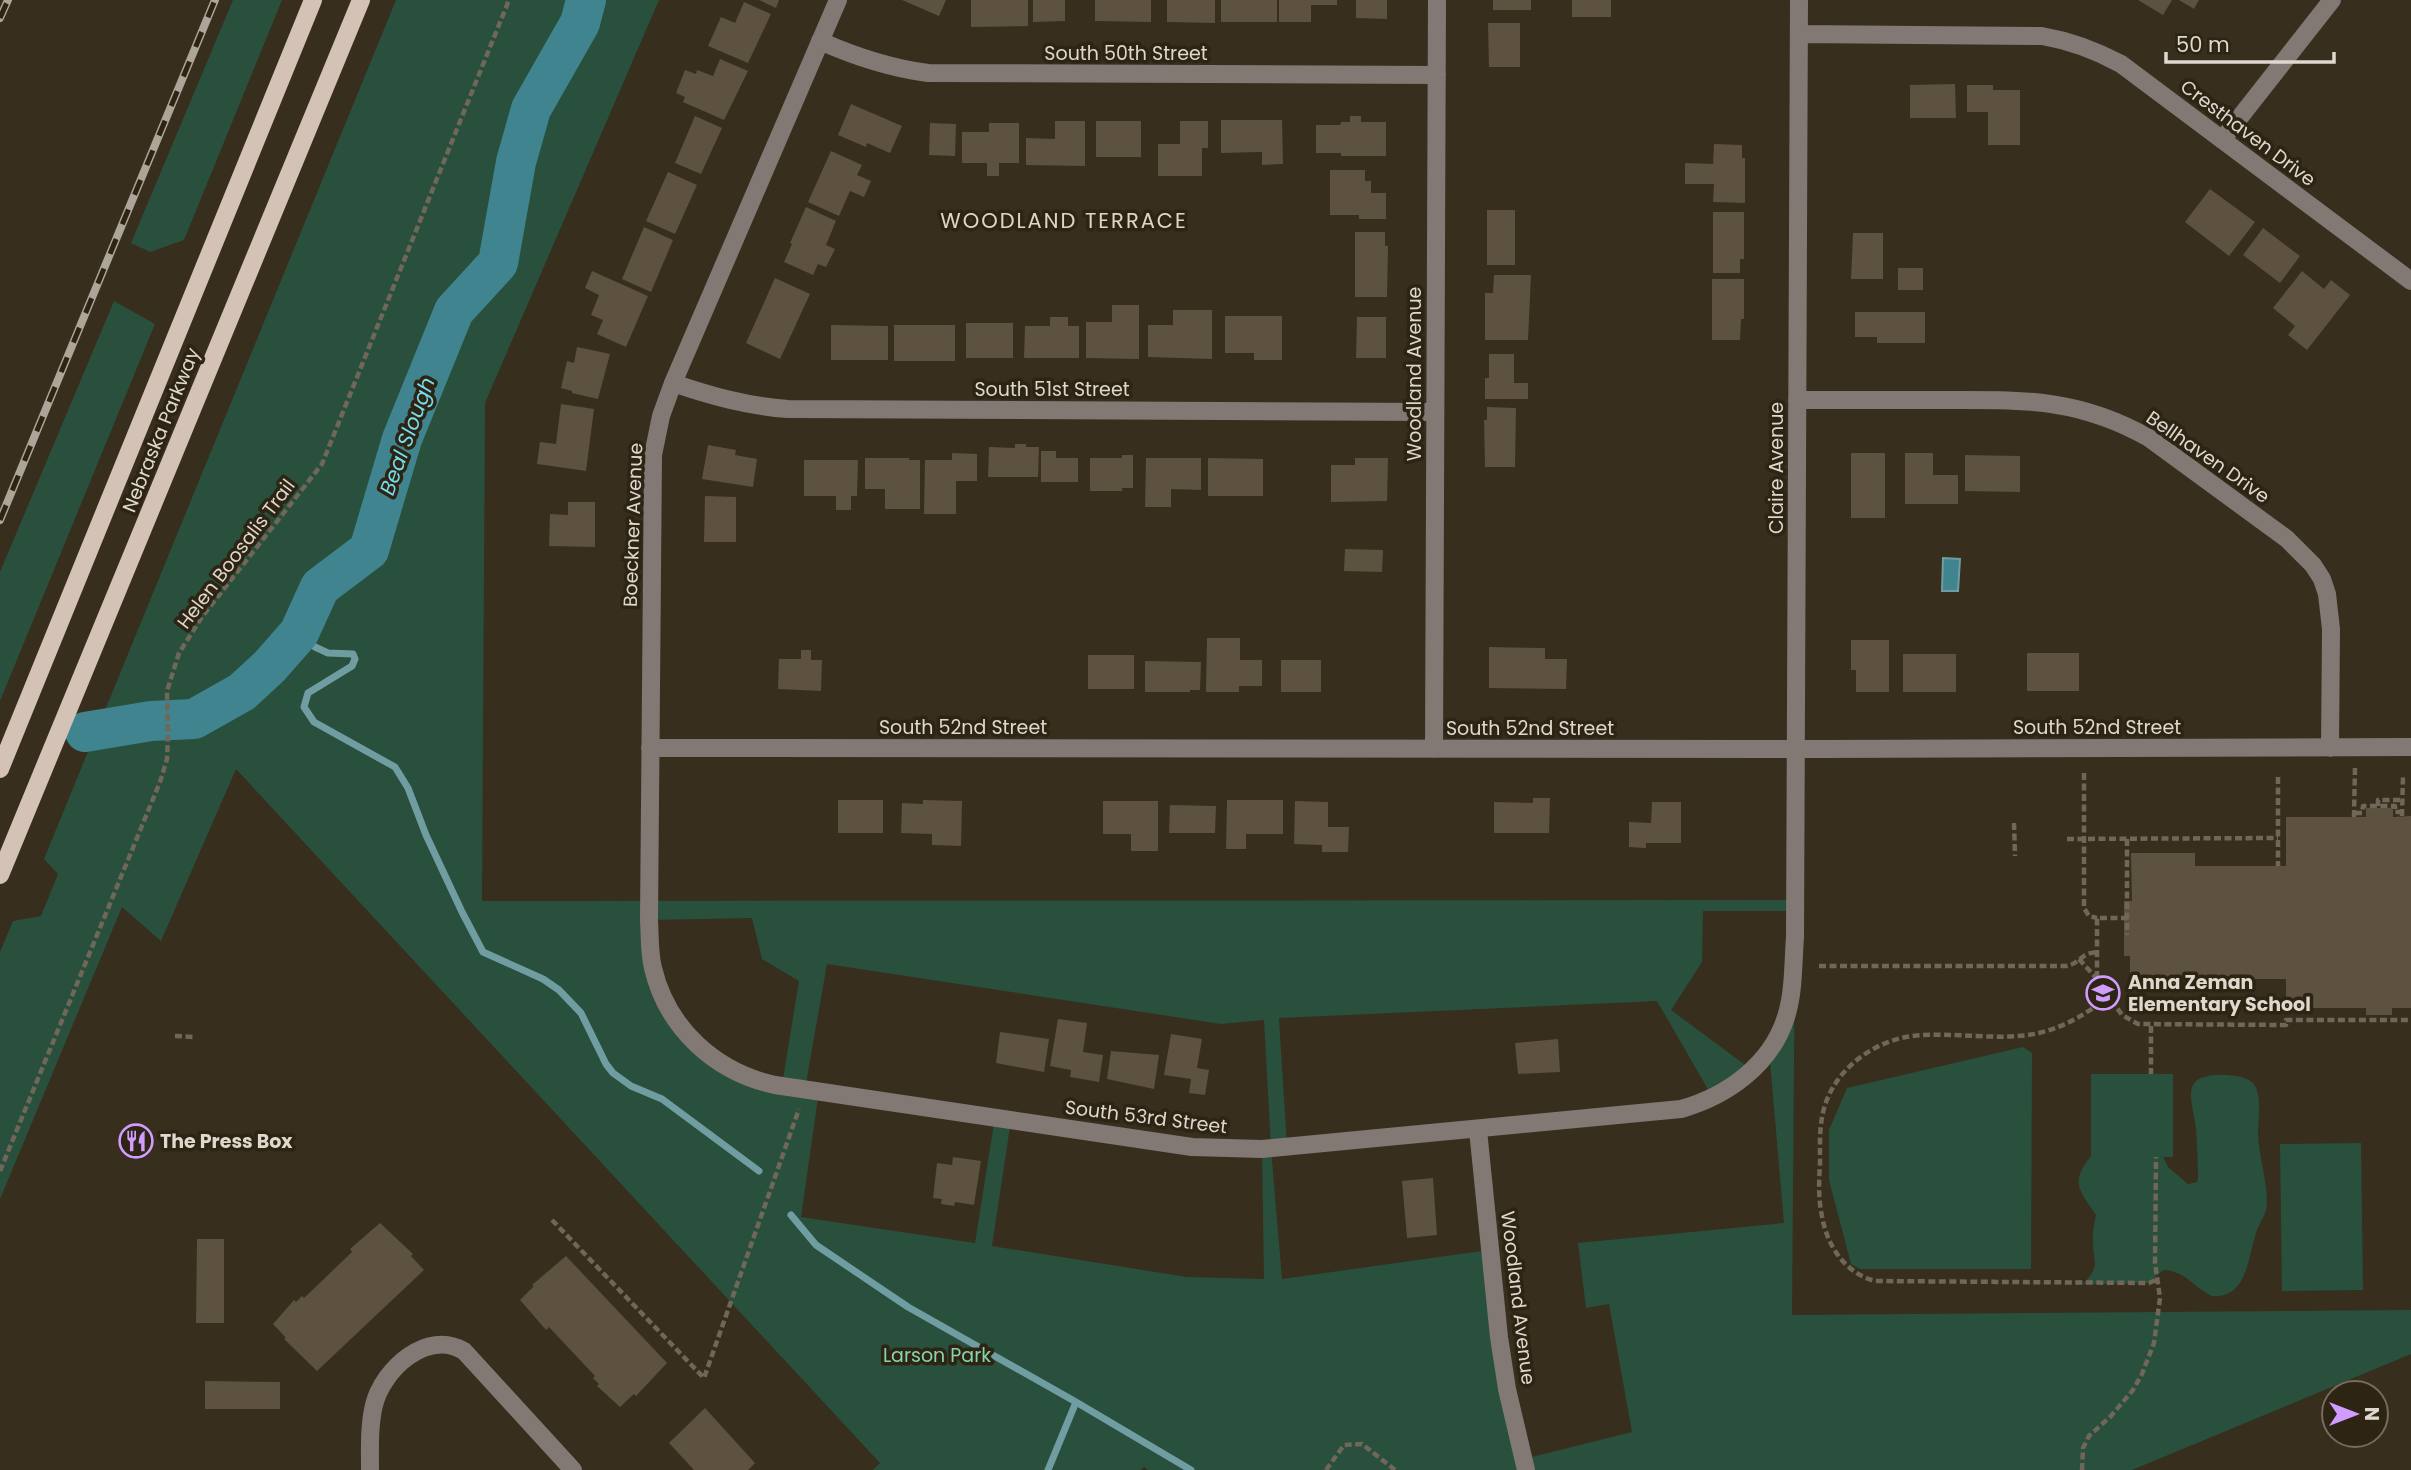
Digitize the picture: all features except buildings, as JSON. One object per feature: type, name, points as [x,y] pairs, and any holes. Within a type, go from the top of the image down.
[{"type":"main road","name":"Nebraska Parkway","points":[[0,769],[313,0]]},
{"type":"main road","name":"Nebraska Parkway","points":[[0,875],[361,0]]},
{"type":"street","name":"Boeckner Avenue","points":[[649,919],[653,455],[661,416],[838,0]]},
{"type":"street","name":"Woodland Avenue","points":[[1434,749],[1437,0]]},
{"type":"street","name":"Claire Avenue","points":[[1795,937],[1799,0]]},
{"type":"street","points":[[2222,140],[2332,0]]},
{"type":"street","name":"Cresthaven Drive","points":[[1799,34],[2042,36],[2068,40],[2094,49],[2121,64],[2411,281]]},
{"type":"street","name":"South 50th Street","points":[[820,41],[869,62],[928,73],[1437,75]]},
{"type":"street","name":"South 51st Street","points":[[673,383],[715,398],[756,407],[788,409],[1435,412]]},
{"type":"street","name":"Bellhaven Drive","points":[[1797,400],[2023,400],[2059,404],[2112,419],[2166,449],[2287,540],[2313,565],[2322,579],[2329,602],[2331,629],[2330,748]]},
{"type":"street","name":"South 52nd Street","points":[[650,748],[2411,747]]},
{"type":"street","name":"South 53rd Street","points":[[649,919],[653,967],[657,983],[673,1016],[710,1056],[741,1075],[761,1082],[1215,1149],[1262,1149],[1675,1111],[1702,1102],[1730,1088],[1752,1070],[1776,1040],[1786,1017],[1795,937]]},
{"type":"street","name":"Woodland Avenue","points":[[1478,1130],[1499,1337],[1507,1389],[1525,1470]]},
{"type":"street","points":[[370,1470],[372,1415],[379,1389],[386,1378],[408,1357],[420,1349],[438,1344],[455,1346],[464,1351],[573,1470]]},
{"type":"path","name":"Helen Boosalis Trail","points":[[0,1171],[160,782],[167,760],[167,691],[170,675],[184,644],[202,617],[322,464],[509,0]]},
{"type":"path","points":[[2084,773],[2084,908],[2089,916],[2097,918],[2127,918]]},
{"type":"path","points":[[2355,776],[2354,815],[2362,813],[2362,806],[2395,806],[2395,812],[2402,814],[2403,776]]},
{"type":"path","points":[[2278,777],[2278,866]]},
{"type":"path","points":[[2378,806],[2378,800],[2402,800]]},
{"type":"path","points":[[2014,823],[2015,856]]},
{"type":"path","points":[[2067,839],[2278,838]]},
{"type":"path","points":[[2127,839],[2127,935]]},
{"type":"path","points":[[2097,918],[2097,979]]},
{"type":"path","points":[[1819,965],[2065,966],[2074,964],[2088,953],[2097,953]]},
{"type":"path","points":[[2079,959],[2122,1015],[2129,1021],[2151,1026],[2286,1025],[2286,1020],[2380,1017],[2411,1020]]},
{"type":"path","points":[[2109,996],[2077,1018],[2039,1033],[1913,1036],[1883,1044],[1858,1059],[1842,1075],[1824,1107],[1820,1138],[1822,1215],[1828,1236],[1840,1258],[1861,1277],[1875,1281],[2082,1284],[2149,1283],[2158,1279]]},
{"type":"path","points":[[2151,1026],[2151,1074]]},
{"type":"path","points":[[175,1036],[194,1037]]},
{"type":"path","points":[[552,1220],[704,1378],[799,1109]]},
{"type":"path","points":[[2082,1470],[2082,1448],[2089,1436],[2133,1390],[2149,1358],[2160,1314],[2155,1263],[2156,1157]]},
{"type":"path","points":[[1326,1470],[1344,1445],[1363,1444],[1395,1470]]},
{"type":"green space","points":[[233,0],[282,0],[184,240],[150,252],[131,243]]},
{"type":"green space","name":"Larson Park","points":[[396,0],[659,0],[485,403],[482,901],[1795,900],[1795,911],[1703,911],[1702,962],[1671,1010],[1752,1070],[1713,1098],[1657,1001],[1279,1018],[1287,1147],[1271,1149],[1282,1279],[1489,1250],[1524,1459],[1632,1432],[1609,1304],[1586,1308],[1578,1243],[1784,1223],[1769,1050],[1776,1039],[1795,937],[1792,1315],[2411,1310],[2411,1354],[2351,1379],[2320,1379],[2320,1392],[2132,1470],[1148,1470],[1144,1467],[1141,1470],[873,1470],[880,1463],[236,769],[161,941],[122,907],[0,1199],[0,952],[13,921],[41,916],[58,874],[44,859]],"holes":[[[752,918],[762,959],[799,981],[782,1085],[702,1050],[653,967],[650,920]],[[827,964],[1221,1024],[1264,1020],[1271,1148],[1262,1149],[1264,1279],[1187,1277],[992,1246],[1011,1120],[995,1117],[975,1243],[801,1217],[819,1091],[805,1089]]]},
{"type":"green space","points":[[114,301],[155,324],[0,701],[0,572]]},
{"type":"green space","points":[[2023,1047],[2032,1053],[2031,1269],[1860,1269],[1851,1264],[1829,1180],[1829,1130],[1847,1088]]},
{"type":"green space","points":[[2091,1074],[2173,1074],[2173,1157],[2163,1157],[2168,1167],[2188,1184],[2197,1182],[2198,1177],[2196,1128],[2191,1098],[2194,1083],[2211,1075],[2226,1075],[2246,1078],[2255,1086],[2259,1103],[2258,1134],[2267,1207],[2244,1275],[2233,1291],[2212,1296],[2183,1276],[2163,1270],[2149,1283],[2083,1284],[2095,1265],[2093,1236],[2096,1215],[2079,1187],[2080,1173],[2091,1156]]},
{"type":"green space","points":[[2361,1143],[2363,1290],[2282,1291],[2280,1144]]},
{"type":"water","points":[[1943,558],[1960,559],[1958,591],[1942,591]]},
{"type":"waterway","name":"Beal Slough","points":[[85,732],[151,721],[194,719],[242,692],[299,633],[320,587],[369,550],[402,439],[454,311],[498,263],[516,162],[531,109],[580,23],[586,0]]},
{"type":"waterway","points":[[299,633],[315,647],[328,653],[353,654],[355,659],[352,666],[308,693],[304,707],[314,722],[395,767],[408,788],[426,835],[483,952],[543,979],[559,990],[581,1013],[613,1073],[631,1086],[662,1099],[759,1171]]},
{"type":"waterway","points":[[791,1215],[816,1245],[908,1307],[1191,1470]]},
{"type":"waterway","points":[[1048,1470],[1076,1402]]},
{"type":"railway","points":[[0,18],[8,0]]},
{"type":"railway","points":[[0,520],[215,0]]},
{"type":"place","name":"Anna Zeman Elementary School","points":[[2103,993]]},
{"type":"place","name":"The Press Box","points":[[136,1141]]},
{"type":"district","name":"WOODLAND TERRACE","points":[[1064,220]]}]
